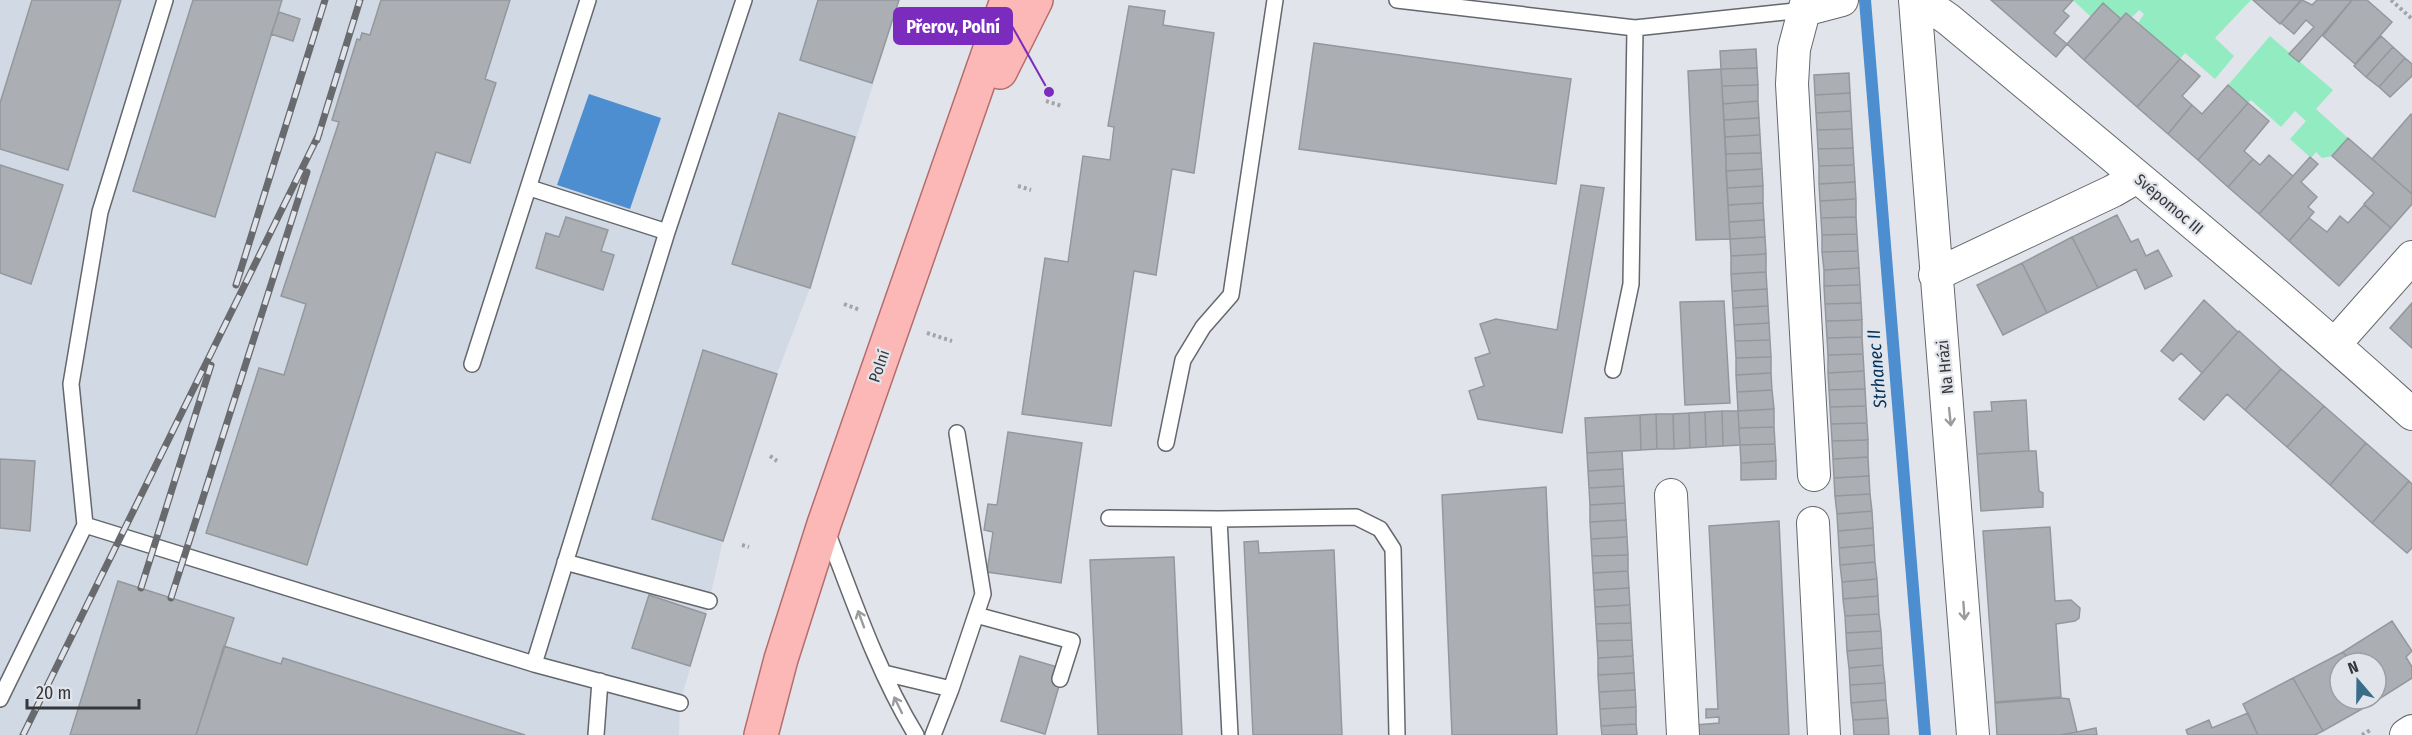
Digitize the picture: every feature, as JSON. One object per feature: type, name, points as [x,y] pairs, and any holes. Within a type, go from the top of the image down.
[{"type":"main road","points":[[937,200],[985,0]]},
{"type":"main road","name":"Polní","points":[[761,735],[781,659],[824,524],[1007,0]]},
{"type":"main road","points":[[937,200],[1036,0]]},
{"type":"street","points":[[1814,475],[1792,84],[1794,49],[1806,5],[1841,0]]},
{"type":"street","name":"Svépomoc III","points":[[1917,0],[1948,20],[2137,177],[2335,344],[2412,414]]},
{"type":"street","name":"Na Hrázi","points":[[1917,0],[1935,275],[1952,436],[1973,735]]},
{"type":"street","points":[[1935,275],[2113,191],[2137,177]]},
{"type":"street","points":[[2335,344],[2412,257]]},
{"type":"street","points":[[1671,495],[1683,735]]},
{"type":"street","points":[[1813,522],[1824,735]]},
{"type":"street","points":[[2406,735],[2412,731]]},
{"type":"lane","points":[[0,699],[85,525],[71,384],[100,212],[165,0]]},
{"type":"lane","points":[[472,364],[530,188],[588,0]]},
{"type":"lane","points":[[534,664],[667,232],[744,0]]},
{"type":"lane","points":[[1166,443],[1184,360],[1203,327],[1231,295],[1275,0]]},
{"type":"lane","points":[[1397,0],[1635,28],[1806,5]]},
{"type":"lane","points":[[1613,370],[1631,284],[1635,28]]},
{"type":"lane","points":[[530,188],[667,232]]},
{"type":"lane","points":[[933,735],[983,594],[957,433]]},
{"type":"lane","points":[[1109,518],[1356,517],[1380,529],[1393,549],[1397,735]]},
{"type":"lane","points":[[1219,519],[1230,735]]},
{"type":"lane","points":[[824,524],[884,673],[901,710],[916,735]]},
{"type":"lane","points":[[85,525],[534,664],[680,703]]},
{"type":"lane","points":[[565,562],[710,601]]},
{"type":"lane","points":[[976,615],[1072,641],[1060,679]]},
{"type":"lane","points":[[884,673],[951,689]]},
{"type":"lane","points":[[596,735],[600,681]]},
{"type":"path","points":[[2391,0],[2412,19]]},
{"type":"path","points":[[1046,101],[1062,106]]},
{"type":"path","points":[[1018,186],[1030,190]]},
{"type":"path","points":[[770,456],[777,461]]},
{"type":"path","points":[[742,545],[749,547]]},
{"type":"shaded area","points":[[0,0],[899,0],[810,288],[777,374],[723,541],[706,614],[680,703],[679,735],[0,735]]},
{"type":"green space","points":[[2073,0],[2251,0],[2215,38],[2234,56],[2215,79],[2185,53],[2180,59],[2138,23],[2144,14],[2139,10],[2132,17],[2126,13],[2121,19],[2091,17]]},
{"type":"green space","points":[[2270,36],[2333,90],[2316,109],[2348,138],[2332,156],[2322,158],[2316,152],[2311,158],[2290,139],[2306,121],[2295,111],[2281,127],[2251,100],[2248,103],[2228,85]]},
{"type":"water","points":[[589,94],[661,118],[630,209],[557,185]]},
{"type":"building","points":[[32,0],[121,0],[68,170],[0,149],[0,103]]},
{"type":"building","points":[[193,0],[282,0],[215,217],[133,191]]},
{"type":"building","points":[[381,0],[510,0],[485,79],[496,83],[470,163],[436,152],[307,565],[206,533],[259,368],[284,375],[306,304],[281,296],[339,122],[332,120],[357,39],[360,40],[362,33],[370,35]]},
{"type":"building","points":[[818,0],[899,0],[872,83],[800,60]]},
{"type":"building","points":[[1991,0],[2073,0],[2063,11],[2069,16],[2054,33],[2067,44],[2056,57]]},
{"type":"building","points":[[2253,0],[2301,0],[2280,24]]},
{"type":"building","points":[[2302,0],[2312,5],[2317,0],[2352,0],[2299,62],[2289,54],[2314,27],[2306,20],[2294,34],[2281,23]]},
{"type":"building","points":[[2352,0],[2367,0],[2392,22],[2355,64],[2323,36]]},
{"type":"building","points":[[2103,3],[2121,19],[2084,60],[2067,44]]},
{"type":"building","points":[[1129,6],[1165,11],[1163,25],[1214,33],[1194,173],[1172,169],[1156,275],[1134,271],[1111,426],[1022,414],[1045,258],[1068,262],[1083,156],[1110,160],[1114,127],[1108,126]]},
{"type":"building","points":[[279,12],[300,19],[293,41],[271,34]]},
{"type":"building","points":[[2126,13],[2180,59],[2137,107],[2084,60]]},
{"type":"building","points":[[2381,36],[2393,47],[2366,77],[2354,66]]},
{"type":"building","points":[[1314,43],[1571,79],[1556,184],[1299,149]]},
{"type":"building","points":[[2393,47],[2405,58],[2379,87],[2366,77]]},
{"type":"building","points":[[1756,49],[1757,68],[1721,69],[1720,51]]},
{"type":"building","points":[[2405,58],[2412,64],[2412,76],[2390,97],[2379,87]]},
{"type":"building","points":[[2180,59],[2200,76],[2182,96],[2192,105],[2168,134],[2137,107]]},
{"type":"building","points":[[1757,68],[1758,85],[1722,86],[1721,69]]},
{"type":"building","points":[[1721,69],[1730,239],[1696,240],[1688,71]]},
{"type":"building","points":[[1849,73],[1850,93],[1815,95],[1814,75]]},
{"type":"building","points":[[1758,85],[1758,101],[1723,104],[1722,86]]},
{"type":"building","points":[[2228,85],[2248,103],[2198,160],[2168,134],[2192,105],[2202,114]]},
{"type":"building","points":[[1850,93],[1851,111],[1816,113],[1815,95]]},
{"type":"building","points":[[1758,101],[1759,118],[1724,120],[1723,104]]},
{"type":"building","points":[[2248,103],[2269,121],[2244,151],[2253,159],[2228,187],[2198,160]]},
{"type":"building","points":[[1851,111],[1852,129],[1817,130],[1816,113]]},
{"type":"building","points":[[779,113],[855,137],[810,288],[732,264]]},
{"type":"building","points":[[2412,115],[2412,194],[2372,159]]},
{"type":"building","points":[[1759,118],[1760,135],[1725,137],[1724,120]]},
{"type":"building","points":[[1852,129],[1853,148],[1818,149],[1817,130]]},
{"type":"building","points":[[1760,135],[1761,153],[1726,154],[1725,137]]},
{"type":"building","points":[[2348,138],[2412,194],[2412,204],[2391,228],[2364,204],[2374,193],[2332,156]]},
{"type":"building","points":[[1853,148],[1854,165],[1819,166],[1818,149]]},
{"type":"building","points":[[1761,153],[1762,169],[1726,171],[1726,154]]},
{"type":"building","points":[[2269,155],[2293,176],[2259,214],[2228,187],[2253,159],[2260,165]]},
{"type":"building","points":[[2310,157],[2318,164],[2301,182],[2317,197],[2308,207],[2314,212],[2289,241],[2259,214]]},
{"type":"building","points":[[0,165],[63,185],[31,284],[0,273]]},
{"type":"building","points":[[1854,165],[1855,182],[1819,184],[1819,166]]},
{"type":"building","points":[[1762,169],[1763,186],[1727,188],[1726,171]]},
{"type":"building","points":[[1855,182],[1856,199],[1820,201],[1819,184]]},
{"type":"building","points":[[1581,185],[1604,188],[1562,433],[1478,419],[1469,391],[1484,386],[1475,358],[1490,353],[1480,324],[1496,319],[1557,330]]},
{"type":"building","points":[[1763,186],[1763,203],[1728,205],[1727,188]]},
{"type":"building","points":[[1856,199],[1856,217],[1821,218],[1820,201]]},
{"type":"building","points":[[1763,203],[1764,220],[1729,222],[1728,205]]},
{"type":"building","points":[[2364,205],[2391,228],[2339,286],[2289,241],[2309,218],[2327,232],[2340,216],[2348,223]]},
{"type":"building","points":[[2117,215],[2131,242],[2138,239],[2146,256],[2158,250],[2172,276],[2145,289],[2136,269],[2098,288],[2072,237]]},
{"type":"building","points":[[566,217],[608,230],[601,251],[614,255],[603,290],[536,268],[546,233],[559,237]]},
{"type":"building","points":[[1856,217],[1857,234],[1822,235],[1821,218]]},
{"type":"building","points":[[1764,220],[1765,237],[1730,239],[1729,222]]},
{"type":"building","points":[[1857,234],[1858,251],[1822,252],[1822,235]]},
{"type":"building","points":[[1765,237],[1766,254],[1731,256],[1730,239]]},
{"type":"building","points":[[2072,237],[2098,288],[2047,313],[2022,263]]},
{"type":"building","points":[[1858,251],[1859,268],[1824,270],[1822,252]]},
{"type":"building","points":[[1766,254],[1766,272],[1731,274],[1731,256]]},
{"type":"building","points":[[2022,263],[2047,313],[2003,335],[1977,285]]},
{"type":"building","points":[[1859,268],[1860,285],[1824,286],[1824,270]]},
{"type":"building","points":[[1766,272],[1767,289],[1732,291],[1731,274]]},
{"type":"building","points":[[1860,285],[1861,303],[1825,304],[1824,286]]},
{"type":"building","points":[[1767,289],[1768,306],[1733,308],[1732,291]]},
{"type":"building","points":[[2204,300],[2238,332],[2202,373],[2181,353],[2173,361],[2161,351]]},
{"type":"building","points":[[1724,301],[1730,403],[1685,405],[1680,302]]},
{"type":"building","points":[[1861,303],[1862,320],[1826,321],[1825,304]]},
{"type":"building","points":[[2412,303],[2412,348],[2390,328]]},
{"type":"building","points":[[1768,306],[1769,323],[1734,325],[1733,308]]},
{"type":"building","points":[[1862,320],[1862,337],[1827,338],[1826,321]]},
{"type":"building","points":[[1769,323],[1770,340],[1735,341],[1734,325]]},
{"type":"building","points":[[2239,331],[2281,369],[2245,410],[2227,394],[2204,420],[2179,399]]},
{"type":"building","points":[[1862,337],[1863,354],[1828,355],[1827,338]]},
{"type":"building","points":[[1770,340],[1771,357],[1736,358],[1735,341]]},
{"type":"building","points":[[703,350],[777,374],[723,541],[652,519]]},
{"type":"building","points":[[1863,354],[1864,371],[1828,373],[1828,355]]},
{"type":"building","points":[[1771,357],[1771,373],[1736,375],[1736,358]]},
{"type":"building","points":[[2281,369],[2324,406],[2287,447],[2245,410]]},
{"type":"building","points":[[1864,371],[1865,389],[1829,390],[1828,373]]},
{"type":"building","points":[[1771,373],[1772,390],[1737,392],[1736,375]]},
{"type":"building","points":[[1865,389],[1866,406],[1830,407],[1829,390]]},
{"type":"building","points":[[1772,390],[1774,409],[1738,411],[1737,392]]},
{"type":"building","points":[[2026,400],[2029,451],[1977,454],[1974,412],[1992,411],[1991,402]]},
{"type":"building","points":[[1866,406],[1867,423],[1831,424],[1830,407]]},
{"type":"building","points":[[2324,406],[2366,443],[2330,485],[2287,447]]},
{"type":"building","points":[[1774,409],[1774,427],[1739,428],[1738,411]]},
{"type":"building","points":[[1722,411],[1723,446],[1706,447],[1705,412]]},
{"type":"building","points":[[1722,411],[1738,411],[1740,445],[1723,446]]},
{"type":"building","points":[[1705,412],[1706,447],[1690,448],[1689,413]]},
{"type":"building","points":[[1689,413],[1690,448],[1674,449],[1673,414]]},
{"type":"building","points":[[1656,414],[1657,449],[1641,450],[1640,415]]},
{"type":"building","points":[[1656,414],[1673,414],[1674,449],[1657,449]]},
{"type":"building","points":[[1640,415],[1641,450],[1587,453],[1585,418]]},
{"type":"building","points":[[1867,423],[1868,440],[1832,441],[1831,424]]},
{"type":"building","points":[[1774,427],[1775,444],[1740,445],[1739,428]]},
{"type":"building","points":[[1008,432],[1082,443],[1061,583],[987,572],[993,532],[984,530],[988,504],[997,505]]},
{"type":"building","points":[[1868,440],[1868,457],[1833,459],[1832,441]]},
{"type":"building","points":[[2366,443],[2409,481],[2372,523],[2330,485]]},
{"type":"building","points":[[1775,444],[1776,461],[1741,463],[1740,445]]},
{"type":"building","points":[[1622,451],[1623,469],[1588,471],[1587,453]]},
{"type":"building","points":[[2036,451],[2039,491],[2043,493],[2043,507],[1981,511],[1977,454]]},
{"type":"building","points":[[1868,457],[1869,476],[1834,478],[1833,459]]},
{"type":"building","points":[[0,459],[35,461],[30,531],[0,528]]},
{"type":"building","points":[[1776,461],[1776,479],[1741,480],[1741,463]]},
{"type":"building","points":[[1623,469],[1624,486],[1589,488],[1588,471]]},
{"type":"building","points":[[1869,476],[1870,494],[1835,496],[1834,478]]},
{"type":"building","points":[[2409,481],[2412,484],[2412,548],[2407,553],[2372,523]]},
{"type":"building","points":[[1624,486],[1625,503],[1590,505],[1589,488]]},
{"type":"building","points":[[1546,487],[1557,735],[1452,735],[1442,495]]},
{"type":"building","points":[[1870,494],[1872,511],[1837,514],[1835,496]]},
{"type":"building","points":[[1625,503],[1626,520],[1590,522],[1590,505]]},
{"type":"building","points":[[1872,511],[1873,528],[1838,531],[1837,514]]},
{"type":"building","points":[[1626,520],[1627,537],[1591,539],[1590,522]]},
{"type":"building","points":[[1779,521],[1789,735],[1695,735],[1695,725],[1719,723],[1719,717],[1706,718],[1706,709],[1718,709],[1709,526]]},
{"type":"building","points":[[2050,527],[2055,601],[2071,600],[2080,608],[2079,618],[2075,621],[2056,624],[2061,697],[1995,702],[1983,531]]},
{"type":"building","points":[[1873,528],[1874,545],[1839,548],[1838,531]]},
{"type":"building","points":[[1627,537],[1628,555],[1592,556],[1591,539]]},
{"type":"building","points":[[1258,541],[1259,553],[1334,550],[1342,735],[1253,735],[1244,542]]},
{"type":"building","points":[[1874,545],[1875,562],[1840,565],[1839,548]]},
{"type":"building","points":[[1628,555],[1628,571],[1593,573],[1592,556]]},
{"type":"building","points":[[1174,557],[1182,735],[1098,735],[1090,560]]},
{"type":"building","points":[[1875,562],[1877,579],[1842,582],[1840,565]]},
{"type":"building","points":[[1628,571],[1629,588],[1594,590],[1593,573]]},
{"type":"building","points":[[1877,579],[1878,596],[1843,599],[1842,582]]},
{"type":"building","points":[[118,581],[234,618],[196,735],[70,735]]},
{"type":"building","points":[[1629,588],[1630,605],[1595,607],[1594,590]]},
{"type":"building","points":[[649,595],[706,614],[690,666],[632,648]]},
{"type":"building","points":[[1878,596],[1879,614],[1845,616],[1843,599]]},
{"type":"building","points":[[1630,605],[1631,623],[1596,624],[1595,607]]},
{"type":"building","points":[[1879,614],[1881,631],[1846,633],[1845,616]]},
{"type":"building","points":[[2392,621],[2412,651],[2406,657],[2412,667],[2412,678],[2388,693],[2388,651],[2345,651]]},
{"type":"building","points":[[1631,623],[1632,640],[1597,641],[1596,624]]},
{"type":"building","points":[[1881,631],[1882,648],[1847,651],[1846,633]]},
{"type":"building","points":[[1632,640],[1633,656],[1598,658],[1597,641]]},
{"type":"building","points":[[224,646],[281,664],[283,658],[525,735],[196,735]]},
{"type":"building","points":[[1882,648],[1883,665],[1849,668],[1847,651]]},
{"type":"building","points":[[1020,656],[1064,669],[1045,734],[1001,721]]},
{"type":"building","points":[[1633,656],[1634,673],[1598,675],[1598,658]]},
{"type":"building","points":[[2328,660],[2328,711],[2358,711],[2323,731],[2293,678]]},
{"type":"building","points":[[1883,665],[1885,683],[1850,685],[1849,668]]},
{"type":"building","points":[[1634,673],[1635,690],[1599,692],[1598,675]]},
{"type":"building","points":[[2293,678],[2323,731],[2315,735],[2258,735],[2243,704]]},
{"type":"building","points":[[1885,683],[1886,700],[1851,703],[1850,685]]},
{"type":"building","points":[[1635,690],[1636,707],[1600,709],[1599,692]]},
{"type":"building","points":[[2069,699],[2077,732],[2060,735],[1997,735],[1995,703]]},
{"type":"building","points":[[1886,700],[1888,718],[1853,720],[1851,703]]},
{"type":"building","points":[[1636,707],[1636,724],[1601,726],[1600,709]]},
{"type":"building","points":[[2248,713],[2258,735],[2188,735],[2186,730],[2209,720],[2212,728]]},
{"type":"building","points":[[1888,718],[1889,735],[1854,735],[1853,720]]},
{"type":"building","points":[[1636,724],[1637,735],[1602,735],[1601,726]]},
{"type":"building","points":[[2096,728],[2097,735],[2060,735],[2077,732]]},
{"type":"waterway","name":"Strhanec II","points":[[1865,0],[1925,735]]},
{"type":"railway","points":[[236,285],[325,0]]},
{"type":"railway","points":[[317,140],[360,0]]},
{"type":"railway","points":[[23,735],[319,134]]},
{"type":"railway","points":[[171,598],[307,172]]},
{"type":"railway","points":[[141,588],[211,365]]},
{"type":"place","name":"Přerov, Polní","points":[[1049,92]]}]
